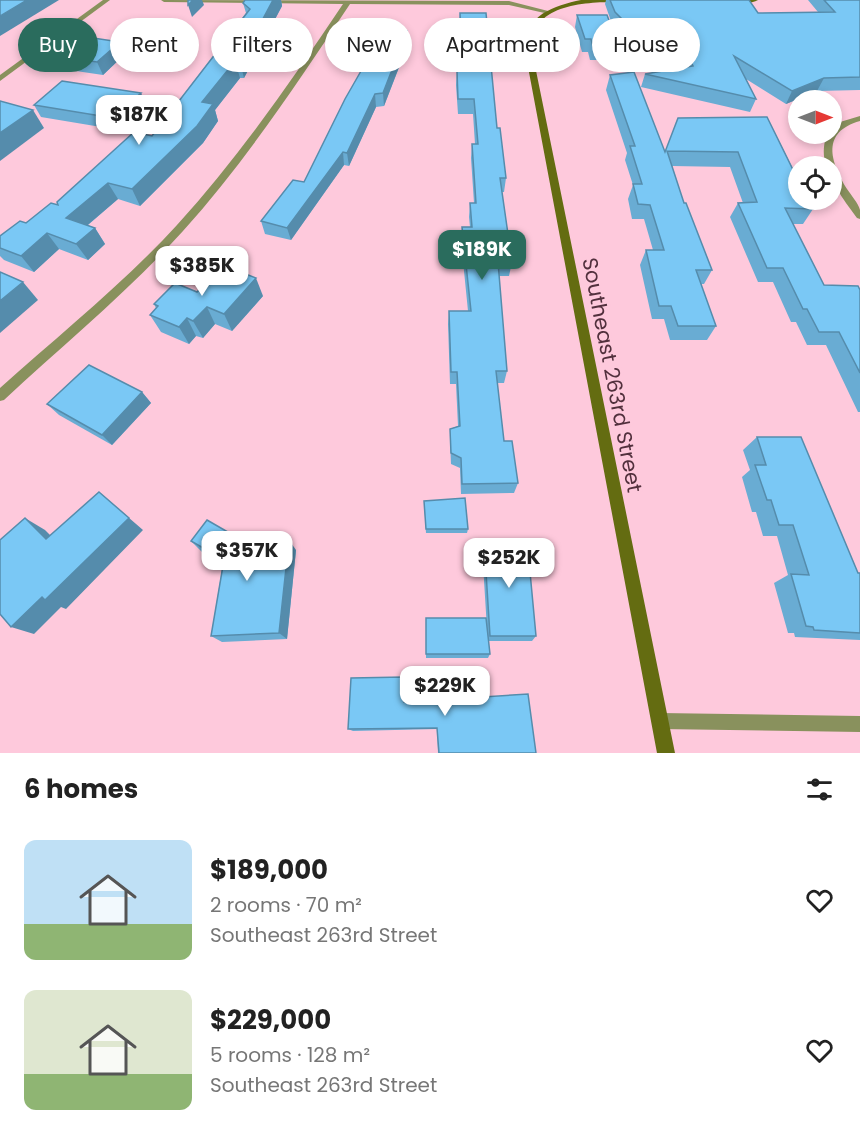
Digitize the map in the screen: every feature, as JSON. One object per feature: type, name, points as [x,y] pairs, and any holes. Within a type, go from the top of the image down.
[{"type":"street","points":[[0,80],[107,0]]},
{"type":"street","points":[[164,0],[509,3],[549,12],[577,3],[625,0]]},
{"type":"street","points":[[720,0],[755,0]]},
{"type":"street","points":[[0,396],[152,258],[217,183],[286,94],[347,3]]},
{"type":"street","name":"Southeast 263rd Street","points":[[549,12],[534,23],[528,37],[530,60],[666,753]]},
{"type":"street","points":[[860,118],[839,126],[830,137],[827,151],[834,175],[860,216]]},
{"type":"street","points":[[660,721],[860,724]]},
{"type":"building","points":[[0,0],[27,0],[0,16]]},
{"type":"building","points":[[245,0],[273,0],[263,18],[243,18],[250,9],[243,3]]},
{"type":"building","points":[[610,0],[749,0],[758,13],[835,12],[824,0],[860,0],[860,77],[824,78],[790,90],[734,56],[756,99],[645,74],[700,72],[700,18],[621,18],[615,12]]},
{"type":"building","points":[[460,13],[486,13],[486,18],[460,18]]},
{"type":"building","points":[[577,15],[607,15],[608,18],[592,18],[592,43],[591,39],[585,39],[580,18]]},
{"type":"building","points":[[98,39],[110,41],[110,51],[98,61]]},
{"type":"building","points":[[211,60],[211,72],[226,72],[202,102],[213,104],[197,126],[132,189],[108,183],[66,218],[95,228],[76,244],[47,233],[21,256],[0,248],[0,236],[20,221],[26,223],[51,203],[58,205],[57,202],[134,132],[152,136]]},
{"type":"building","points":[[360,72],[391,72],[383,93],[375,94],[347,153],[343,152],[287,228],[261,221],[293,180],[304,182]]},
{"type":"building","points":[[457,72],[492,72],[497,128],[500,128],[506,178],[500,178],[512,262],[498,262],[507,371],[496,371],[504,441],[512,441],[518,483],[462,484],[461,458],[451,453],[450,429],[460,426],[457,372],[451,372],[449,311],[471,311],[462,227],[472,227],[470,203],[476,203],[472,144],[478,144],[474,99],[458,99]]},
{"type":"building","points":[[634,72],[665,152],[678,118],[767,117],[788,160],[788,208],[785,208],[824,285],[858,286],[860,290],[860,373],[839,332],[819,332],[807,309],[803,309],[783,268],[767,268],[738,203],[757,202],[738,152],[667,151],[684,203],[686,203],[712,270],[696,270],[716,326],[678,326],[671,306],[659,306],[646,250],[664,250],[650,205],[638,204],[633,184],[642,184],[630,146],[635,146],[610,75]]},
{"type":"building","points":[[62,81],[141,93],[113,118],[34,105]]},
{"type":"building","points":[[0,101],[33,110],[0,133]]},
{"type":"building","points":[[223,265],[256,278],[224,314],[207,307],[193,321],[187,318],[179,327],[150,315],[158,306],[154,304],[175,283],[197,292]]},
{"type":"building","points":[[0,272],[23,282],[0,301]]},
{"type":"building","points":[[89,365],[142,392],[102,435],[47,404]]},
{"type":"building","points":[[757,437],[801,437],[858,573],[860,573],[860,633],[814,630],[813,627],[806,626],[791,574],[809,575],[793,525],[779,525],[771,500],[767,500],[755,465],[766,465]]},
{"type":"building","points":[[99,492],[129,518],[45,600],[42,597],[11,627],[0,614],[0,540],[25,518],[46,539]]},
{"type":"building","points":[[465,498],[468,529],[426,529],[424,501]]},
{"type":"building","points":[[207,520],[245,542],[289,540],[279,633],[211,636],[224,560],[191,541]]},
{"type":"building","points":[[484,540],[527,540],[536,636],[490,636]]},
{"type":"building","points":[[426,618],[486,618],[490,654],[426,654]]},
{"type":"building","points":[[404,677],[404,702],[528,694],[536,753],[439,753],[437,728],[348,729],[351,678]]}]
